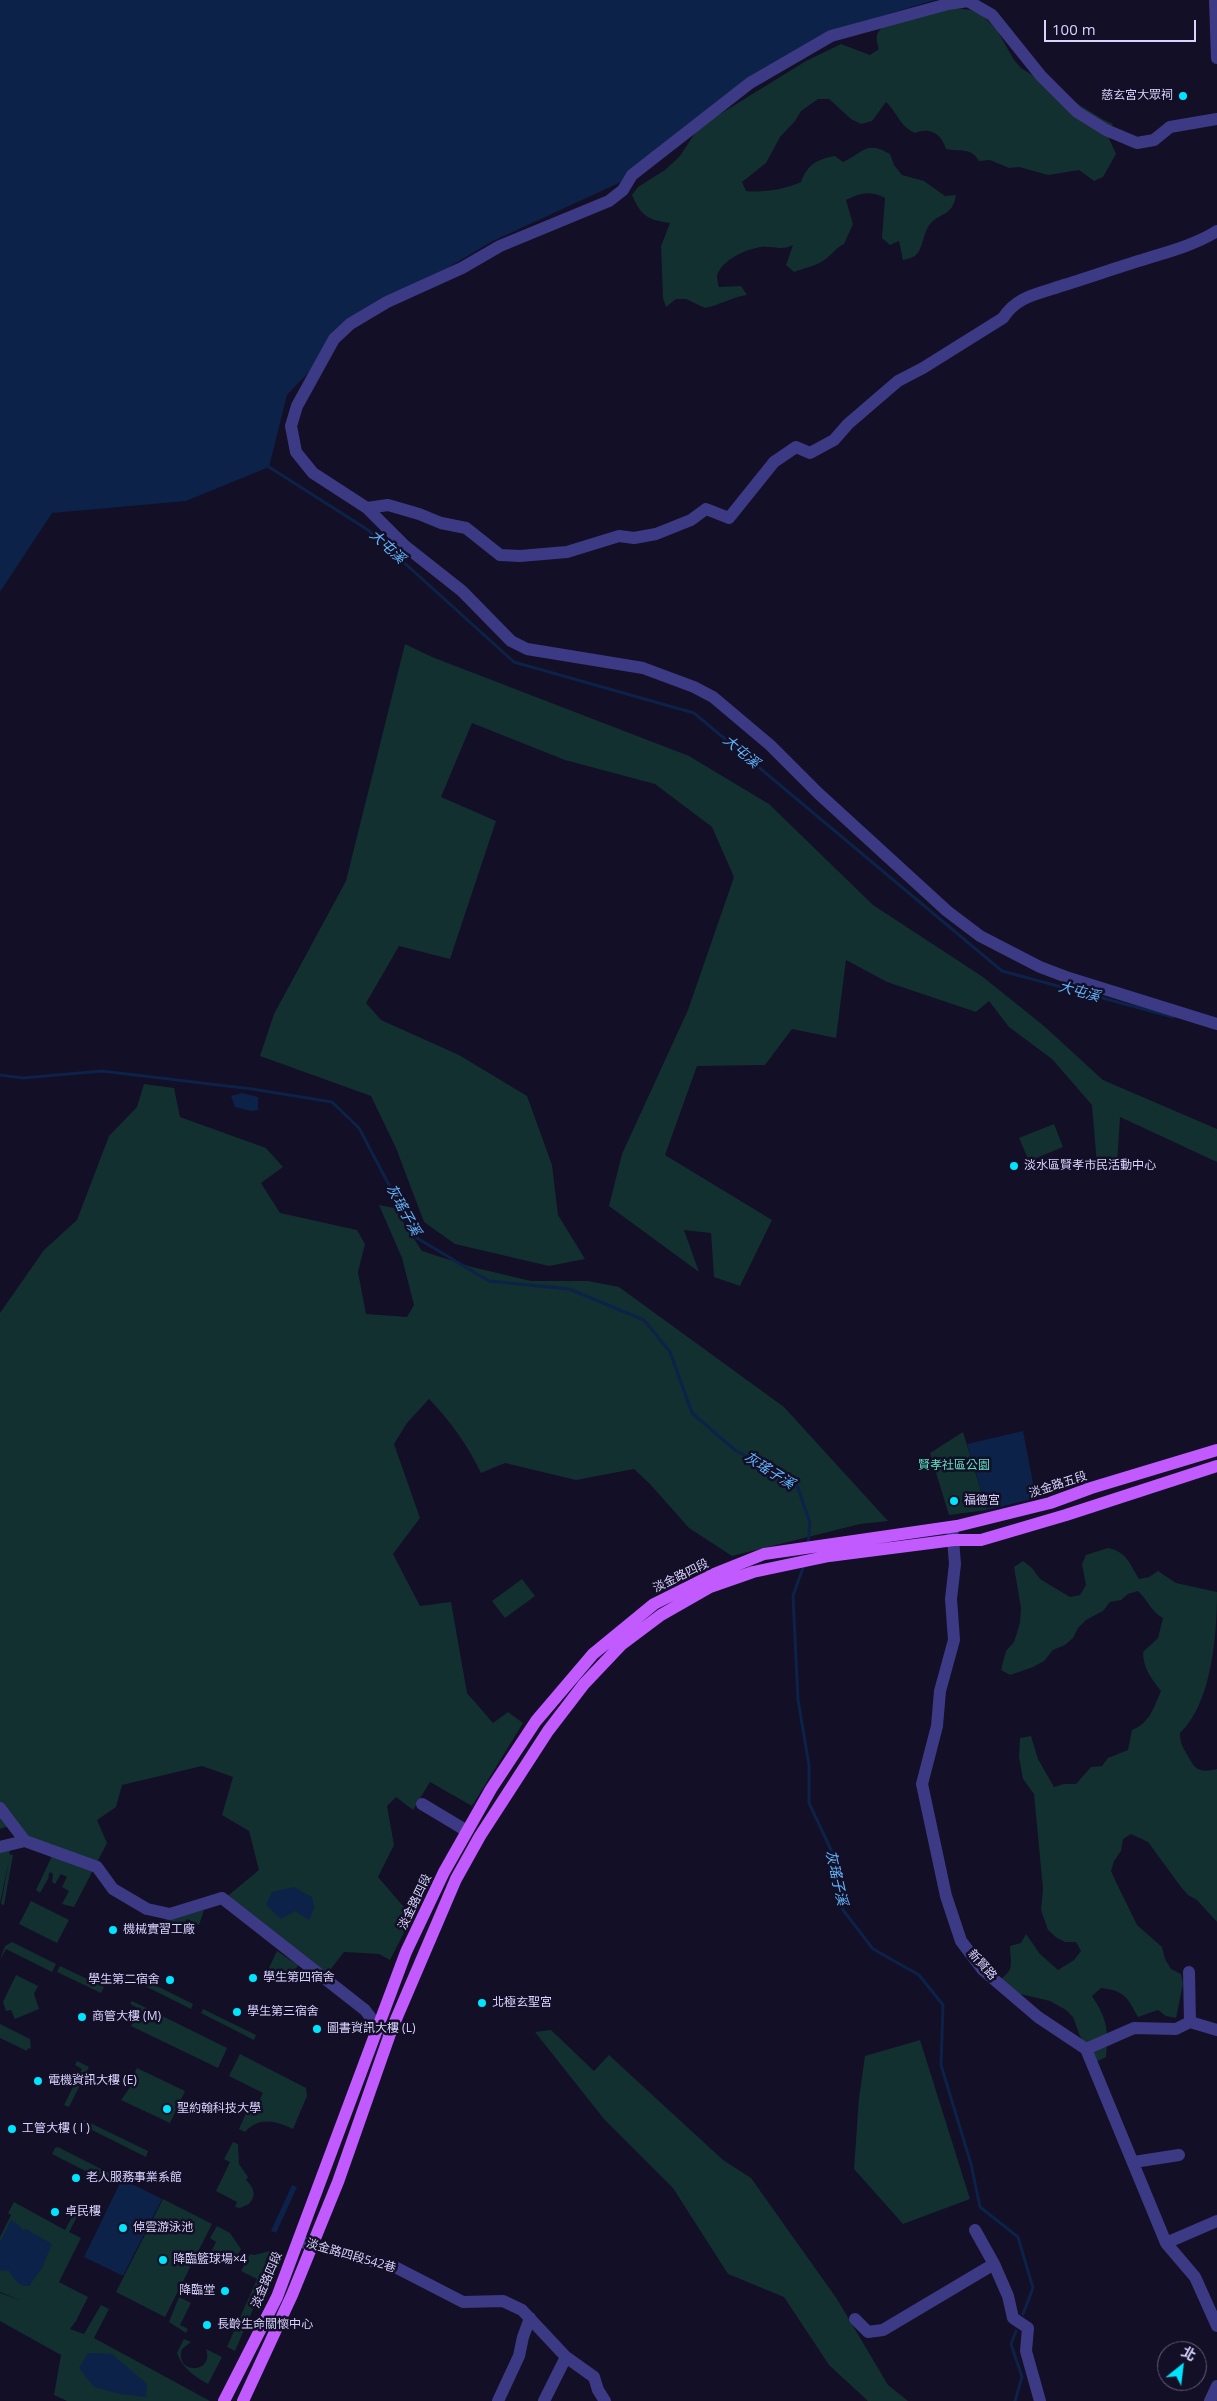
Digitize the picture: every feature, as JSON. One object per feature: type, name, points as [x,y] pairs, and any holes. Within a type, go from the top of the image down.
[{"type":"main road","name":"淡金路五段","points":[[953,1533],[1050,1503],[1091,1488],[1217,1450]]},
{"type":"main road","name":"淡金路五段","points":[[828,1550],[904,1532],[953,1533],[981,1540],[1217,1466]]},
{"type":"main road","points":[[828,1550],[953,1533]]},
{"type":"main road","name":"淡金路四段","points":[[224,2401],[277,2297],[406,1952],[444,1872],[490,1789],[536,1721],[593,1654],[654,1604],[714,1574],[764,1554],[793,1549],[828,1550]]},
{"type":"main road","name":"淡金路四段","points":[[243,2401],[292,2295],[338,2182],[392,2031],[456,1879],[480,1836],[548,1731],[584,1684],[621,1646],[660,1615],[710,1587],[828,1550]]},
{"type":"street","points":[[1217,119],[1170,127],[1154,140],[1137,143],[1106,130],[1077,112],[1041,76],[992,16],[968,0],[831,36],[750,83],[632,175],[623,190],[609,201],[500,246],[462,268],[387,302],[350,324],[334,339],[297,406],[290,426],[296,452],[313,473],[367,508],[405,546],[462,592],[512,641],[527,649],[643,668],[694,687],[713,697],[770,745],[818,793],[947,911],[980,936],[1040,967],[1069,978],[1217,1024]]},
{"type":"street","points":[[1215,0],[1217,58]]},
{"type":"street","points":[[367,508],[388,504],[441,523],[466,528],[500,555],[520,556],[567,552],[619,536],[634,538],[656,534],[690,520],[706,508],[730,518],[774,462],[796,447],[810,453],[834,440],[848,424],[898,381],[923,368],[1003,318],[1009,308],[1020,301],[1038,292],[1060,287],[1165,252],[1217,231]]},
{"type":"street","name":"新賢路","points":[[953,1533],[955,1564],[952,1599],[954,1640],[940,1691],[937,1726],[922,1784],[946,1896],[961,1941],[983,1970],[1038,2017],[1086,2049]]},
{"type":"street","points":[[422,1804],[467,1831]]},
{"type":"street","points":[[0,1808],[25,1841]]},
{"type":"street","points":[[0,1847],[25,1841],[96,1866],[113,1889],[147,1908],[170,1914],[222,1898],[365,2010],[377,2026],[392,2031]]},
{"type":"street","points":[[1189,1972],[1190,2022]]},
{"type":"street","points":[[1217,2030],[1190,2022],[1176,2029],[1134,2028],[1086,2049],[1166,2243],[1195,2277],[1217,2327]]},
{"type":"street","points":[[1134,2162],[1179,2155]]},
{"type":"street","points":[[1166,2243],[1217,2221]]},
{"type":"street","points":[[975,2230],[994,2264],[1008,2296],[1013,2318],[1028,2328],[1026,2351],[1040,2401]]},
{"type":"street","name":"淡金路四段542巷","points":[[298,2240],[397,2268],[463,2302],[503,2302],[522,2310],[566,2357],[594,2377],[599,2397]]},
{"type":"street","points":[[855,2319],[868,2332],[883,2330],[994,2264]]},
{"type":"street","points":[[498,2401],[520,2356],[523,2337],[530,2318]]},
{"type":"street","points":[[544,2401],[566,2357]]},
{"type":"street","points":[[1210,2401],[1217,2386]]},
{"type":"green space","points":[[956,8],[971,10],[982,15],[997,30],[1014,60],[1021,68],[1113,124],[1107,134],[1116,154],[1103,177],[1094,181],[1079,170],[1048,175],[1019,167],[1009,168],[990,160],[979,161],[969,152],[946,149],[938,135],[930,131],[915,133],[905,127],[886,102],[872,121],[861,124],[851,119],[829,99],[818,99],[801,111],[795,121],[780,137],[766,163],[742,182],[746,191],[767,191],[801,182],[806,171],[818,161],[835,156],[843,162],[865,149],[875,148],[890,154],[894,165],[902,175],[924,181],[945,196],[956,195],[951,208],[928,227],[918,253],[911,258],[903,260],[899,241],[890,245],[882,238],[885,198],[870,193],[856,196],[846,200],[853,224],[844,244],[821,262],[794,272],[786,265],[793,245],[785,248],[756,248],[729,260],[717,276],[719,287],[741,286],[747,295],[705,308],[686,299],[676,299],[666,307],[663,298],[661,246],[670,223],[656,220],[642,212],[632,195],[638,187],[665,170],[680,156],[699,127],[806,61],[841,44],[870,55],[879,49],[877,35],[884,26],[915,15]]},
{"type":"green space","points":[[405,644],[432,657],[689,756],[769,804],[873,905],[983,977],[1044,1026],[1103,1080],[1217,1129],[1217,1162],[1120,1117],[1117,1165],[1097,1165],[1092,1105],[1052,1059],[1009,1027],[989,1001],[976,1012],[887,982],[846,960],[836,1038],[792,1029],[765,1065],[697,1066],[665,1155],[772,1220],[740,1286],[714,1277],[711,1233],[684,1230],[699,1272],[609,1206],[622,1154],[688,1010],[734,877],[712,827],[655,784],[565,760],[472,723],[441,797],[496,821],[450,959],[399,946],[366,1003],[381,1020],[459,1055],[527,1096],[552,1165],[558,1215],[585,1259],[549,1266],[455,1244],[424,1222],[396,1148],[371,1096],[260,1056],[274,1014],[346,881]]},
{"type":"green space","points":[[144,1084],[174,1088],[180,1117],[266,1148],[283,1167],[261,1183],[280,1213],[357,1230],[365,1244],[358,1272],[366,1314],[407,1317],[414,1305],[402,1258],[379,1205],[394,1208],[422,1251],[472,1267],[531,1281],[588,1281],[619,1287],[784,1407],[888,1521],[860,1524],[732,1556],[689,1528],[634,1469],[576,1480],[505,1463],[481,1473],[458,1434],[429,1399],[407,1423],[394,1444],[420,1518],[393,1554],[420,1606],[451,1602],[467,1693],[493,1723],[508,1712],[523,1723],[472,1806],[430,1782],[413,1810],[396,1797],[387,1806],[394,1845],[378,1877],[403,1906],[415,1911],[390,1960],[379,1954],[344,1952],[323,1979],[224,1899],[259,1870],[249,1831],[222,1815],[233,1777],[202,1766],[122,1785],[116,1807],[97,1820],[107,1843],[74,1907],[62,1904],[69,1891],[62,1887],[67,1877],[61,1874],[55,1884],[52,1882],[53,1874],[50,1872],[40,1893],[36,1890],[52,1856],[12,1825],[0,1829],[0,1313],[44,1250],[77,1220],[109,1136],[137,1107]]},
{"type":"green space","points":[[1054,1124],[1063,1147],[1029,1161],[1019,1138]]},
{"type":"green space","name":"賢孝社區公園","points":[[963,1432],[987,1510],[949,1515],[930,1453]]},
{"type":"green space","points":[[1108,1548],[1120,1552],[1124,1556],[1139,1579],[1149,1577],[1158,1571],[1176,1583],[1217,1592],[1214,1647],[1206,1686],[1191,1720],[1180,1733],[1182,1745],[1196,1767],[1206,1771],[1217,1769],[1217,1922],[1197,1900],[1188,1895],[1181,1887],[1148,1842],[1131,1834],[1123,1839],[1121,1851],[1114,1861],[1111,1871],[1137,1925],[1162,1947],[1165,1959],[1171,1969],[1181,1974],[1183,1984],[1176,2018],[1166,2016],[1158,2010],[1138,2017],[1124,1996],[1109,1989],[1101,1988],[1092,1996],[1104,2018],[1107,2032],[1106,2057],[1096,2062],[1080,2036],[1073,2017],[1066,2010],[1050,2001],[1016,1993],[998,1981],[1010,1969],[1010,1946],[1021,1943],[1026,1934],[1040,1954],[1058,1970],[1074,1960],[1081,1951],[1076,1942],[1065,1942],[1048,1930],[1041,1910],[1043,1889],[1034,1794],[1023,1779],[1019,1757],[1020,1738],[1031,1736],[1038,1759],[1054,1787],[1064,1784],[1076,1784],[1091,1767],[1102,1766],[1108,1758],[1128,1750],[1132,1730],[1147,1719],[1161,1691],[1146,1668],[1143,1652],[1158,1638],[1163,1618],[1155,1612],[1138,1591],[1128,1594],[1121,1600],[1110,1602],[1103,1611],[1086,1620],[1078,1628],[1073,1638],[1065,1645],[1053,1650],[1044,1661],[1010,1675],[1001,1670],[1006,1651],[1014,1642],[1020,1623],[1021,1608],[1014,1567],[1023,1561],[1032,1568],[1040,1579],[1070,1597],[1080,1595],[1086,1585],[1082,1564],[1086,1555]]},
{"type":"green space","points":[[522,1579],[535,1596],[505,1618],[492,1601]]},
{"type":"green space","points":[[11,1848],[9,1854],[13,1855],[4,1905],[1,1904],[9,1860],[0,1903],[0,1850]]},
{"type":"green space","points":[[31,1901],[69,1920],[57,1943],[19,1924]]},
{"type":"green space","points":[[204,1910],[199,1925],[187,1919],[181,1929],[164,1920]]},
{"type":"green space","points":[[12,1942],[56,1964],[52,1972],[6,1949],[0,1960],[5,1946]]},
{"type":"green space","points":[[277,1951],[298,1965],[289,1981],[268,1970]]},
{"type":"green space","points":[[60,1966],[104,1987],[101,1993],[57,1972]]},
{"type":"green space","points":[[16,1975],[38,1986],[34,1994],[39,2009],[15,2019],[11,2010],[6,2011],[3,2002]]},
{"type":"green space","points":[[139,1977],[193,2004],[191,2009],[137,1982]]},
{"type":"green space","points":[[132,2001],[227,2048],[218,2068],[131,2026],[139,2009],[130,2004]]},
{"type":"green space","points":[[203,2009],[256,2035],[254,2040],[201,2013]]},
{"type":"green space","points":[[0,2024],[30,2039],[31,2049],[28,2048],[27,2051],[0,2038]]},
{"type":"green space","points":[[551,2030],[594,2071],[609,2055],[723,2160],[751,2178],[837,2299],[888,2385],[908,2401],[868,2401],[829,2365],[784,2297],[728,2274],[673,2188],[604,2119],[535,2032]]},
{"type":"green space","points":[[920,2040],[970,2199],[903,2224],[854,2169],[859,2098],[865,2056]]},
{"type":"green space","points":[[240,2054],[306,2088],[307,2096],[293,2129],[274,2122],[262,2122],[250,2127],[245,2132],[239,2129],[247,2111],[253,2113],[263,2093],[229,2076]]},
{"type":"green space","points":[[77,2061],[89,2067],[69,2107],[64,2105],[82,2069],[75,2065]]},
{"type":"green space","points":[[137,2068],[185,2091],[170,2123],[121,2100],[131,2086],[131,2080]]},
{"type":"green space","points":[[84,2120],[148,2151],[146,2157],[82,2125]]},
{"type":"green space","points":[[233,2142],[238,2144],[239,2164],[248,2177],[246,2180],[251,2186],[254,2195],[249,2204],[240,2208],[235,2207],[237,2202],[216,2191],[230,2162],[224,2159]]},
{"type":"green space","points":[[58,2147],[113,2175],[111,2184],[52,2154],[55,2148]]},
{"type":"green space","name":"降臨籃球場×4","points":[[163,2199],[212,2224],[165,2317],[116,2292]]},
{"type":"green space","points":[[14,2202],[65,2230],[77,2208],[92,2216],[90,2218],[79,2213],[69,2232],[81,2238],[59,2282],[88,2297],[70,2329],[84,2334],[101,2305],[109,2309],[94,2338],[210,2401],[67,2401],[54,2395],[61,2355],[0,2321],[0,2293],[22,2301],[0,2292],[0,2237],[11,2215],[8,2213]]},
{"type":"green space","points":[[217,2226],[230,2233],[241,2249],[232,2266],[214,2257],[209,2266],[205,2264],[216,2242],[210,2238]]},
{"type":"green space","points":[[270,2251],[265,2262],[272,2265],[235,2351],[227,2347],[257,2279],[241,2271],[250,2254],[254,2255]]},
{"type":"green space","points":[[179,2297],[191,2303],[180,2325],[188,2329],[186,2333],[169,2322]]},
{"type":"green space","points":[[184,2339],[191,2342],[182,2349],[181,2357],[188,2367],[200,2367],[205,2363],[207,2357],[206,2349],[222,2357],[208,2384],[189,2372],[179,2358],[177,2353]]},
{"type":"water","points":[[0,0],[935,0],[828,32],[621,182],[491,242],[357,322],[287,395],[269,467],[186,501],[52,513],[0,592]]},
{"type":"water","points":[[242,1093],[258,1097],[258,1110],[251,1111],[235,1107],[231,1096]]},
{"type":"water","points":[[1023,1431],[1036,1498],[987,1510],[967,1444]]},
{"type":"water","points":[[294,1887],[312,1897],[314,1908],[309,1920],[295,1911],[281,1919],[266,1905],[272,1892]]},
{"type":"water","name":"倬雲游泳池","points":[[122,2179],[162,2199],[123,2276],[84,2257]]},
{"type":"water","points":[[292,2185],[297,2187],[276,2233],[271,2231]]},
{"type":"water","points":[[11,2220],[20,2226],[22,2230],[26,2229],[52,2244],[42,2268],[29,2286],[19,2284],[9,2271],[0,2270],[0,2242]]},
{"type":"water","points":[[88,2353],[112,2354],[147,2384],[146,2397],[120,2394],[94,2387],[79,2368]]},
{"type":"waterway","name":"大屯溪","points":[[269,467],[368,530],[514,662],[694,713],[1002,971],[1173,1017]]},
{"type":"waterway","name":"灰瑤子溪","points":[[0,1075],[23,1078],[102,1071],[252,1089],[332,1102],[359,1128],[417,1238],[489,1281],[569,1289],[644,1320],[670,1352],[692,1413],[735,1450],[797,1485],[810,1523],[808,1545]]},
{"type":"waterway","name":"灰瑤子溪","points":[[804,1565],[793,1596],[798,1700],[809,1765],[809,1803],[832,1852],[843,1910],[873,1949],[919,1975],[943,2005],[941,2065],[971,2164],[980,2207],[1018,2237],[1033,2288],[1023,2314]]},
{"type":"waterway","name":"灰瑤子溪","points":[[1015,2401],[1022,2377],[1011,2344],[1016,2331]]},
{"type":"place","name":"慈玄宮大眾祠","points":[[1183,96]]},
{"type":"place","name":"淡水區賢孝市民活動中心","points":[[1014,1166]]},
{"type":"place","name":"福德宮","points":[[954,1501]]},
{"type":"place","name":"機械實習工廠","points":[[113,1930]]},
{"type":"place","name":"學生第四宿舍","points":[[253,1978]]},
{"type":"place","name":"學生第二宿舍","points":[[170,1980]]},
{"type":"place","name":"北極玄聖宮","points":[[482,2003]]},
{"type":"place","name":"學生第三宿舍","points":[[237,2012]]},
{"type":"place","name":"商管大樓 (M)","points":[[82,2017]]},
{"type":"place","name":"圖書資訊大樓 (L)","points":[[317,2029]]},
{"type":"place","name":"電機資訊大樓 (E)","points":[[38,2081]]},
{"type":"place","name":"聖約翰科技大學","points":[[167,2109]]},
{"type":"place","name":"工管大樓 ( I )","points":[[12,2129]]},
{"type":"place","name":"老人服務事業系館","points":[[76,2178]]},
{"type":"place","name":"卓民樓","points":[[55,2212]]},
{"type":"place","name":"倬雲游泳池","points":[[123,2228]]},
{"type":"place","name":"降臨籃球場×4","points":[[163,2260]]},
{"type":"place","name":"降臨堂","points":[[225,2291]]},
{"type":"place","name":"長齡生命關懷中心","points":[[207,2325]]}]
